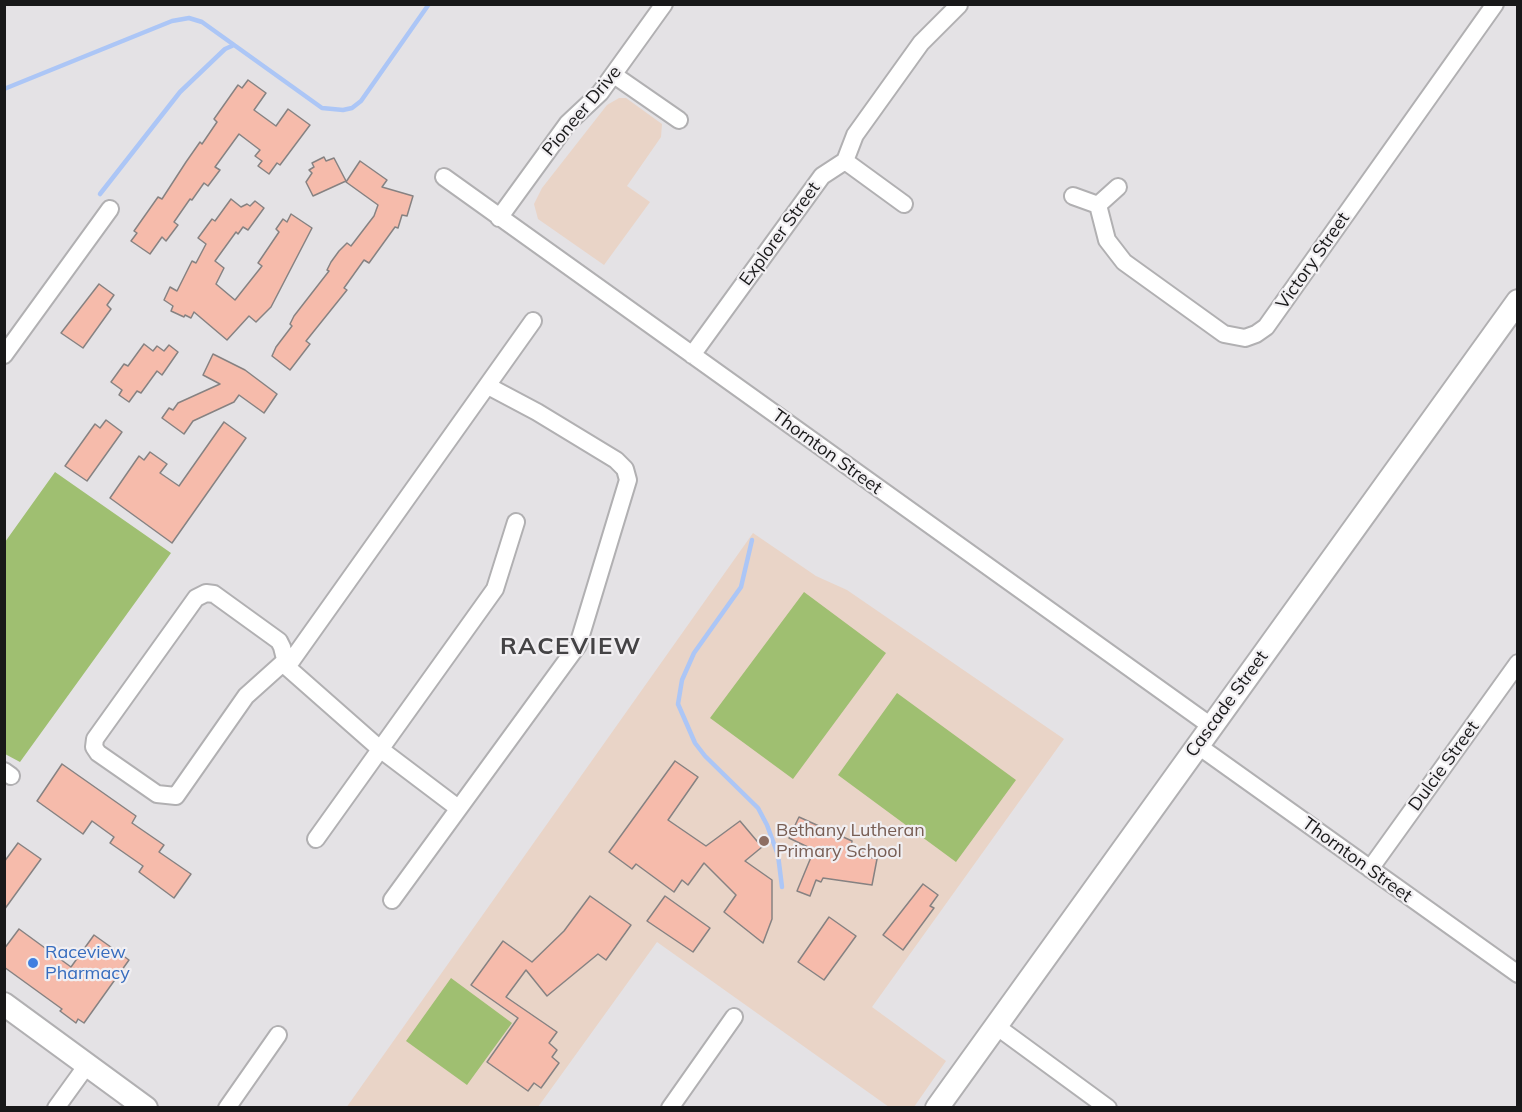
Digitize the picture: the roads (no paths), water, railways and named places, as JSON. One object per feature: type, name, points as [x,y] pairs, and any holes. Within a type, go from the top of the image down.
[{"type":"main road","name":"Cascade Street","points":[[937,1107],[1518,301]]},
{"type":"main road","points":[[4,1004],[146,1107]]},
{"type":"street","name":"Pioneer Drive","points":[[499,218],[568,123],[600,93],[614,75],[664,4]]},
{"type":"street","name":"Victory Street","points":[[1098,205],[1107,240],[1124,262],[1224,334],[1245,338],[1256,334],[1266,327],[1495,4]]},
{"type":"street","points":[[904,204],[845,161],[855,135],[921,43],[959,5]]},
{"type":"street","points":[[614,75],[679,120]]},
{"type":"street","name":"Explorer Street","points":[[692,355],[822,176],[845,161]]},
{"type":"street","name":"Thornton Street","points":[[444,177],[1211,726]]},
{"type":"street","points":[[1073,196],[1098,205],[1118,186]]},
{"type":"street","points":[[4,355],[110,209]]},
{"type":"street","points":[[458,808],[380,749],[286,664],[279,641],[214,594],[206,593],[196,598],[95,739],[94,747],[98,753],[157,794],[176,796],[246,696],[286,664],[534,321]]},
{"type":"street","points":[[392,900],[578,645],[628,480],[625,469],[616,460],[537,412],[488,386]]},
{"type":"street","points":[[316,839],[495,590],[516,522]]},
{"type":"street","name":"Dulcie Street","points":[[1370,869],[1518,663]]},
{"type":"street","name":"Thornton Street","points":[[1197,745],[1518,974]]},
{"type":"street","points":[[670,1107],[734,1017]]},
{"type":"street","points":[[996,1026],[1107,1107]]},
{"type":"street","points":[[227,1107],[278,1035]]},
{"type":"street","points":[[56,1107],[87,1065]]},
{"type":"waterway","points":[[4,89],[172,21],[189,18],[202,22],[322,108],[343,110],[352,108],[361,101],[429,4]]},
{"type":"waterway","points":[[100,194],[180,92],[225,49],[234,45]]},
{"type":"waterway","points":[[752,540],[741,587],[694,653],[682,680],[678,704],[695,743],[705,756],[758,808],[778,855],[782,887]]},
{"type":"place","name":"Bethany Lutheran Primary School","points":[[764,841]]},
{"type":"place","name":"Raceview Pharmacy","points":[[33,963]]},
{"type":"district","name":"RACEVIEW","points":[[571,647]]}]
